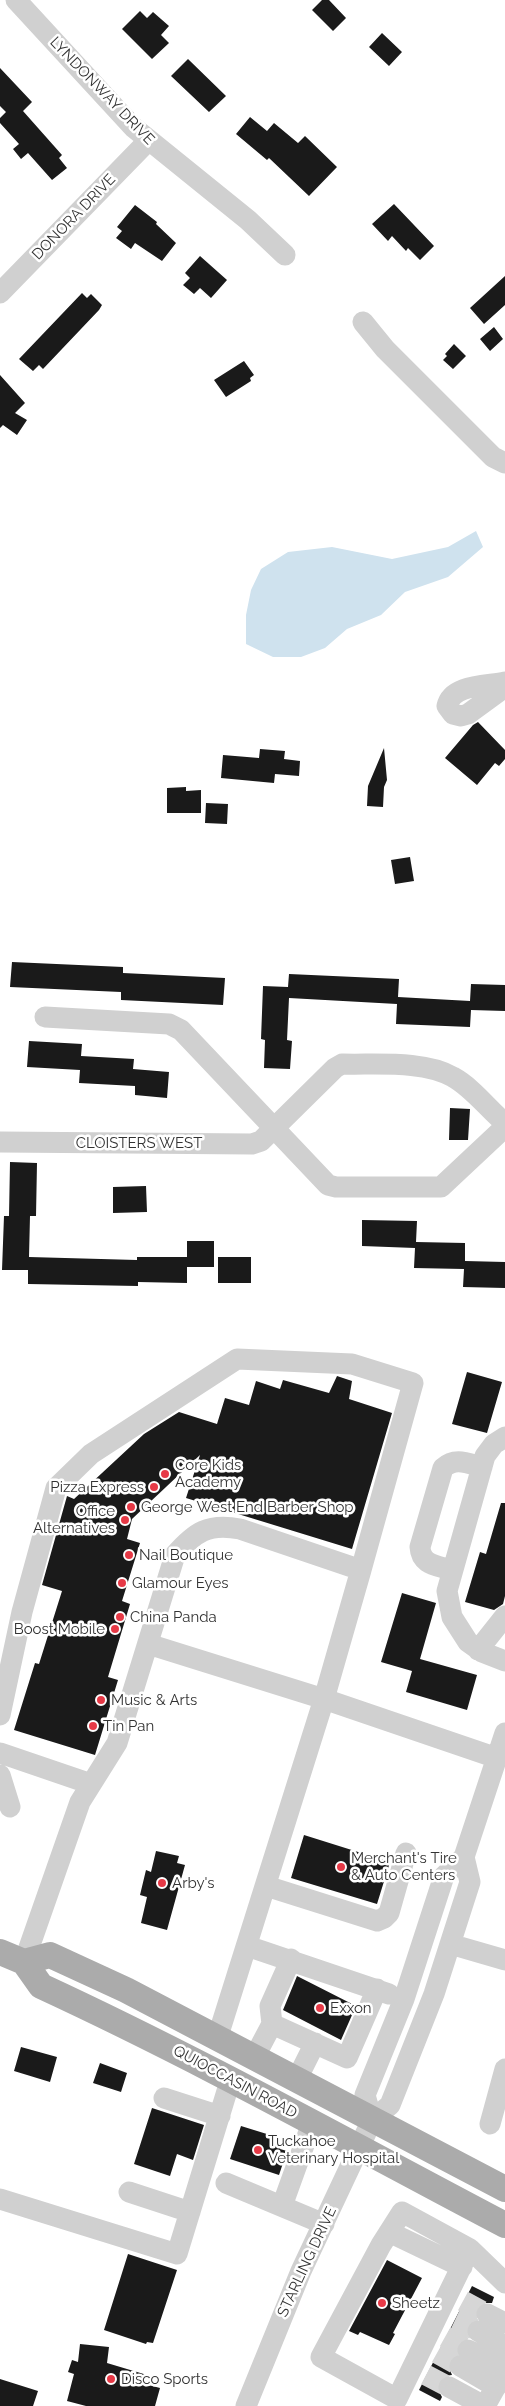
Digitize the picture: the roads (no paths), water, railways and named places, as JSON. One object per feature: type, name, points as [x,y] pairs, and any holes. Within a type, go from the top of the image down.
[{"type":"main road","points":[[0,1952],[24,1962]]},
{"type":"main road","name":"QUIOCCASIN ROAD","points":[[505,2188],[296,2081],[126,1990],[50,1955],[24,1962],[41,1986],[232,2078],[359,2149],[505,2225]]},
{"type":"street","name":"LYNDONWAY DRIVE","points":[[16,0],[148,141],[248,220],[285,255]]},
{"type":"street","name":"DONORA DRIVE","points":[[0,293],[148,141]]},
{"type":"street","points":[[364,322],[385,349],[493,457],[505,463]]},
{"type":"street","points":[[505,682],[459,690],[448,699],[447,706],[453,714],[461,716],[468,714],[505,687]]},
{"type":"street","name":"CLOISTERS WEST","points":[[3,1148],[252,1144],[261,1141],[273,1129],[335,1068],[342,1064],[423,1066],[437,1070],[454,1077],[505,1125],[448,1182],[436,1188],[328,1185],[273,1129],[181,1030],[169,1024],[45,1016]]},
{"type":"street","points":[[0,1715],[22,1612],[56,1488],[91,1454],[237,1359],[352,1364],[413,1383],[324,1699],[217,2039]]},
{"type":"street","points":[[505,1437],[494,1444],[485,1456],[446,1591],[452,1617],[468,1642],[478,1650],[505,1661]]},
{"type":"street","points":[[451,1570],[425,1562],[421,1556],[420,1547],[443,1468],[449,1463],[459,1461],[482,1467]]},
{"type":"street","points":[[24,1962],[80,1802],[117,1743],[174,1555],[190,1537],[209,1529],[226,1526],[361,1570]]},
{"type":"street","points":[[478,1650],[505,1616]]},
{"type":"street","points":[[148,1644],[324,1699],[497,1758]]},
{"type":"street","points":[[372,2120],[365,2095],[404,1999],[444,1876],[464,1857],[505,1733]]},
{"type":"street","points":[[0,1753],[91,1784]]},
{"type":"street","points":[[0,1775],[10,1807]]},
{"type":"street","points":[[266,1886],[378,1921],[389,1913],[406,1853]]},
{"type":"street","name":"STARLING DRIVE","points":[[246,2406],[276,2329],[372,2120],[390,2105],[434,1994],[470,1882],[464,1857]]},
{"type":"street","points":[[450,1944],[505,1960]]},
{"type":"street","points":[[247,1946],[291,1959],[404,1999]]},
{"type":"street","points":[[254,2058],[272,2024],[270,2006],[291,1959]]},
{"type":"street","points":[[272,2024],[347,2058],[377,1989]]},
{"type":"street","points":[[296,2081],[314,2043]]},
{"type":"street","points":[[490,2124],[505,2070]]},
{"type":"street","points":[[0,2199],[177,2254],[232,2078]]},
{"type":"street","points":[[164,2098],[220,2116]]},
{"type":"street","points":[[282,2206],[312,2123]]},
{"type":"street","points":[[226,2183],[324,2224]]},
{"type":"street","points":[[129,2192],[190,2212]]},
{"type":"street","points":[[466,2258],[443,2324],[402,2403],[321,2357],[389,2232],[466,2258],[505,2283]]},
{"type":"street","points":[[449,2387],[485,2406],[502,2371],[480,2337]]},
{"type":"water","points":[[476,531],[483,547],[448,577],[405,592],[381,615],[347,629],[325,648],[301,657],[273,657],[246,644],[246,615],[251,590],[261,569],[288,552],[332,547],[392,559],[448,547]]},
{"type":"tunnel","points":[[463,2301],[487,2314]]},
{"type":"tunnel","points":[[455,2320],[478,2331]]},
{"type":"tunnel","points":[[445,2337],[468,2350]]},
{"type":"tunnel","points":[[437,2353],[460,2366]]},
{"type":"tunnel","points":[[426,2375],[449,2387]]},
{"type":"place","name":"Core Kids Academy","points":[[165,1474]]},
{"type":"place","name":"Pizza Express","points":[[154,1487]]},
{"type":"place","name":"George West End Barber Shop","points":[[131,1507]]},
{"type":"place","name":"Office Alternatives","points":[[125,1520]]},
{"type":"place","name":"Nail Boutique","points":[[129,1555]]},
{"type":"place","name":"Glamour Eyes","points":[[122,1583]]},
{"type":"place","name":"China Panda","points":[[120,1617]]},
{"type":"place","name":"Boost Mobile","points":[[115,1629]]},
{"type":"place","name":"Music & Arts","points":[[101,1700]]},
{"type":"place","name":"Tin Pan","points":[[93,1726]]},
{"type":"place","name":"Merchant's Tire & Auto Centers","points":[[341,1867]]},
{"type":"place","name":"Arby's","points":[[162,1883]]},
{"type":"place","name":"Exxon","points":[[320,2008]]},
{"type":"place","name":"Tuckahoe Veterinary Hospital","points":[[258,2150]]},
{"type":"place","name":"Sheetz","points":[[382,2303]]},
{"type":"place","name":"Disco Sports","points":[[111,2379]]}]
